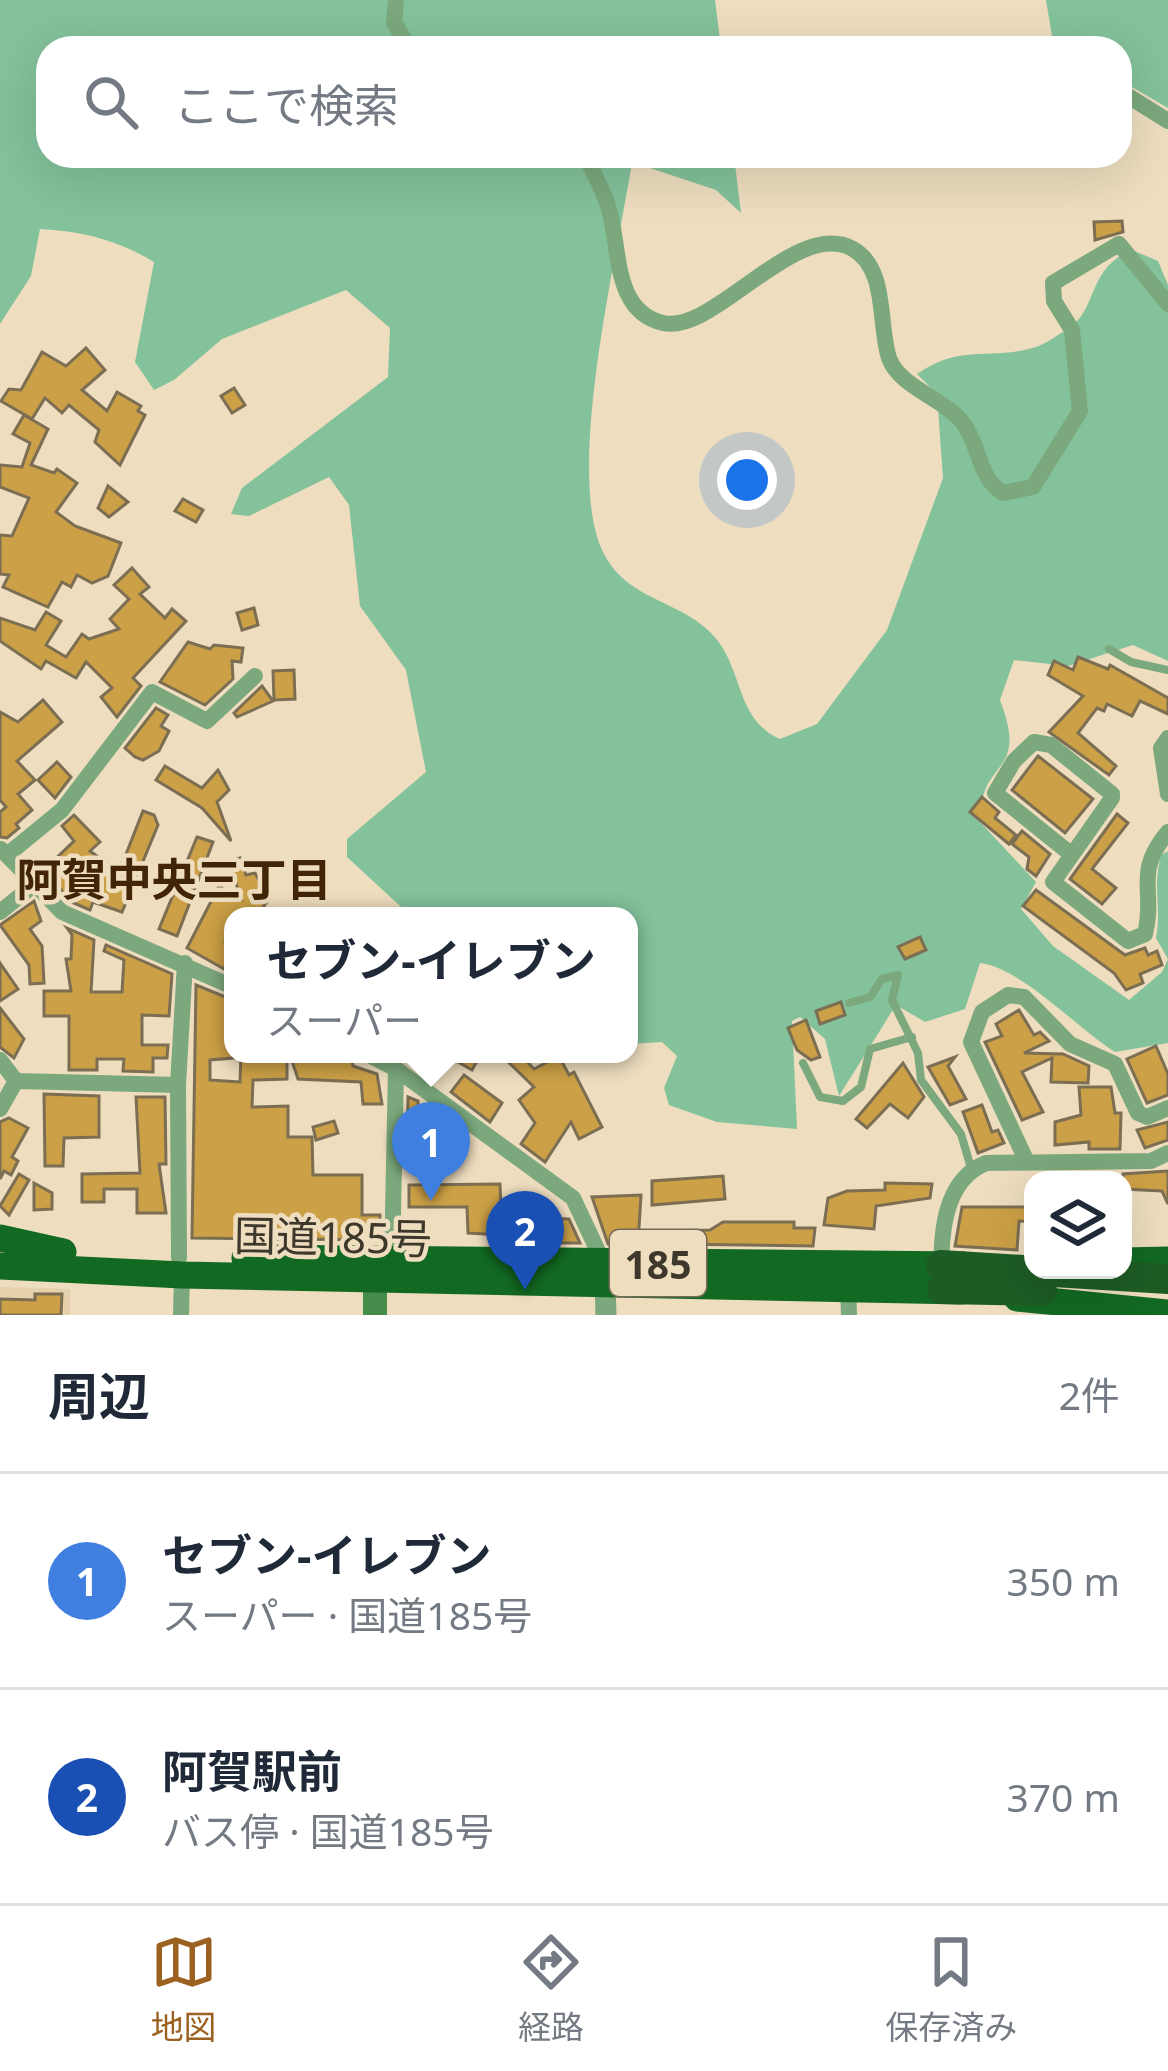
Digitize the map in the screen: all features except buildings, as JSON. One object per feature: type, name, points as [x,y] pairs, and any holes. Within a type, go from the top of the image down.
[{"type":"highway","name":"国道185号","points":[[0,1238],[32,1249],[180,1267]]},
{"type":"highway","points":[[1132,1261],[1168,1260]]},
{"type":"highway","name":"国道185号","points":[[604,1273],[848,1286],[1024,1264]]},
{"type":"highway","name":"国道185号","points":[[0,1266],[942,1277],[1168,1312]]},
{"type":"highway","points":[[942,1277],[1168,1279]]},
{"type":"highway","points":[[942,1277],[1168,1294]]},
{"type":"main road","points":[[375,1315],[381,1267]]},
{"type":"street","points":[[396,0],[394,22],[402,36]]},
{"type":"street","points":[[1132,98],[1168,121]]},
{"type":"street","points":[[591,168],[609,209],[623,284],[641,310],[659,322],[681,323],[792,257],[836,245],[856,250],[874,272],[895,368],[962,421],[987,477],[1003,494],[1033,487],[1080,411],[1072,330],[1054,301],[1053,283],[1119,244],[1168,304]]},
{"type":"street","points":[[224,982],[62,912],[3,852],[62,810],[152,692],[207,722],[254,676]]},
{"type":"street","points":[[1168,738],[1160,748],[1168,794]]},
{"type":"street","points":[[1072,855],[995,793],[1014,760],[1034,742],[1051,745],[1112,794],[1054,886],[1114,935],[1138,940],[1148,921],[1144,874],[1150,854],[1168,832]]},
{"type":"street","points":[[0,911],[36,883]]},
{"type":"street","points":[[181,1315],[178,1085],[185,963]]},
{"type":"street","points":[[1027,1162],[971,1042],[982,1012],[1008,995],[1033,1004],[1070,1044],[1115,1064],[1138,1113],[1147,1117],[1168,1108]]},
{"type":"street","points":[[0,1060],[16,1081]]},
{"type":"street","points":[[384,1063],[572,1198],[604,1273],[606,1315]]},
{"type":"street","points":[[381,1267],[396,1069]]},
{"type":"street","points":[[16,1081],[178,1085]]},
{"type":"street","points":[[0,1109],[16,1081]]},
{"type":"street","points":[[942,1277],[946,1212],[971,1169],[1027,1162],[1151,1161],[1168,1153]]},
{"type":"street","points":[[848,1286],[849,1315]]},
{"type":"lane","points":[[1109,649],[1132,662],[1168,670]]},
{"type":"lane","points":[[849,1003],[869,997],[882,979],[898,976],[892,1000],[912,1037],[921,1080],[961,1134],[971,1169]]},
{"type":"lane","points":[[803,1064],[820,1097],[843,1101],[861,1087],[870,1049],[912,1037]]},
{"type":"shaded area","points":[[0,1287],[70,1289],[70,1315],[0,1315]]},
{"type":"green space","points":[[0,0],[715,0],[720,36],[36,36],[36,168],[631,168],[597,363],[589,473],[593,518],[604,554],[615,570],[643,592],[705,627],[726,654],[756,720],[780,739],[817,724],[887,630],[943,478],[937,394],[917,374],[948,359],[1040,346],[1078,320],[1107,267],[1118,258],[1132,250],[1158,261],[1168,285],[1168,661],[1133,645],[1068,666],[1014,660],[1000,700],[1008,725],[1007,755],[987,786],[980,822],[1036,882],[1021,909],[1053,946],[1129,1000],[1162,972],[1168,959],[1168,1043],[1115,1052],[1013,975],[980,963],[965,1009],[925,1022],[896,1005],[839,1096],[825,1039],[800,1017],[792,1021],[797,1129],[717,1122],[669,1105],[664,1088],[677,1056],[662,1042],[638,1043],[638,907],[401,907],[347,857],[347,839],[426,772],[406,670],[360,606],[349,505],[329,477],[249,516],[231,514],[242,488],[388,377],[390,328],[346,290],[222,339],[174,380],[154,390],[135,362],[154,262],[99,238],[40,229],[31,276],[0,324]]},
{"type":"green space","points":[[1046,0],[1168,0],[1168,108],[1132,87],[1132,36],[1052,36]]},
{"type":"green space","points":[[650,168],[735,168],[741,213],[716,190]]},
{"type":"green space","points":[[1168,851],[1168,959],[1156,938],[1158,867],[1161,855]]},
{"type":"place","name":"セブン-イレブン","points":[[431,1201]]},
{"type":"place","name":"阿賀駅前","points":[[525,1290]]},
{"type":"district","name":"阿賀中央三丁目","points":[[174,878]]}]
